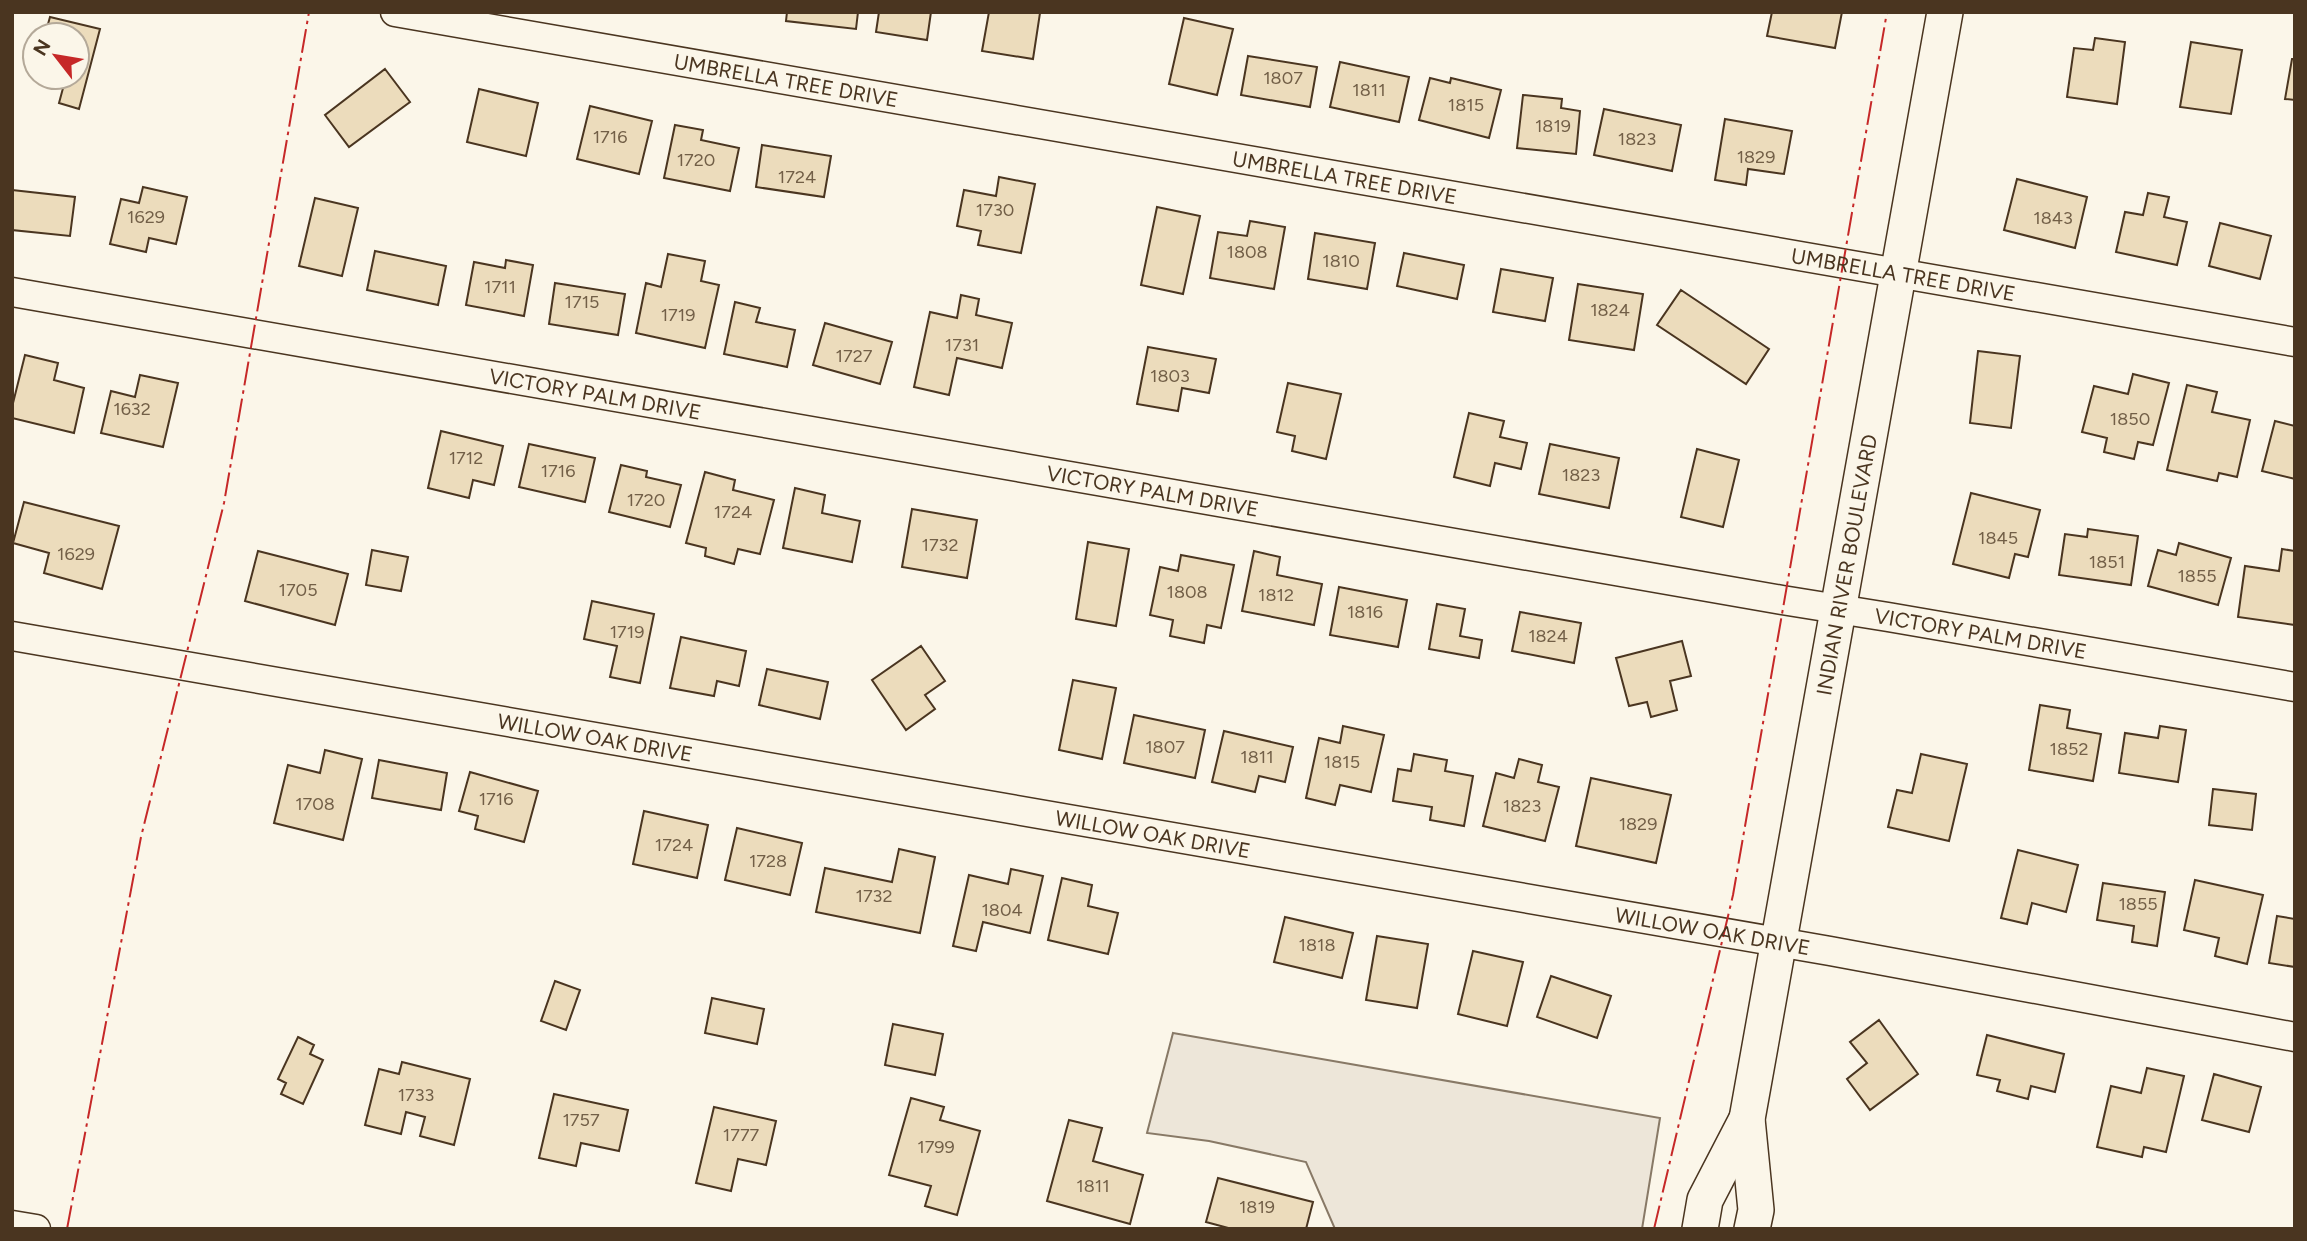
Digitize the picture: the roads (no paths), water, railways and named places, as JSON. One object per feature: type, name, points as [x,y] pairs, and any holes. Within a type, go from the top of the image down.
[{"type":"main road","name":"INDIAN RIVER BOULEVARD","points":[[1752,1229],[1756,1210],[1747,1119],[1945,12]]},
{"type":"main road","name":"INDIAN RIVER BOULEVARD","points":[[1700,1229],[1705,1200],[1747,1119]]},
{"type":"street","name":"UMBRELLA TREE DRIVE","points":[[396,12],[2295,342]]},
{"type":"street","name":"VICTORY PALM DRIVE","points":[[12,292],[1754,596],[1839,608],[2295,687]]},
{"type":"street","name":"WILLOW OAK DRIVE","points":[[12,636],[1780,942],[2295,1037]]},
{"type":"street","points":[[12,1225],[36,1229]]}]
